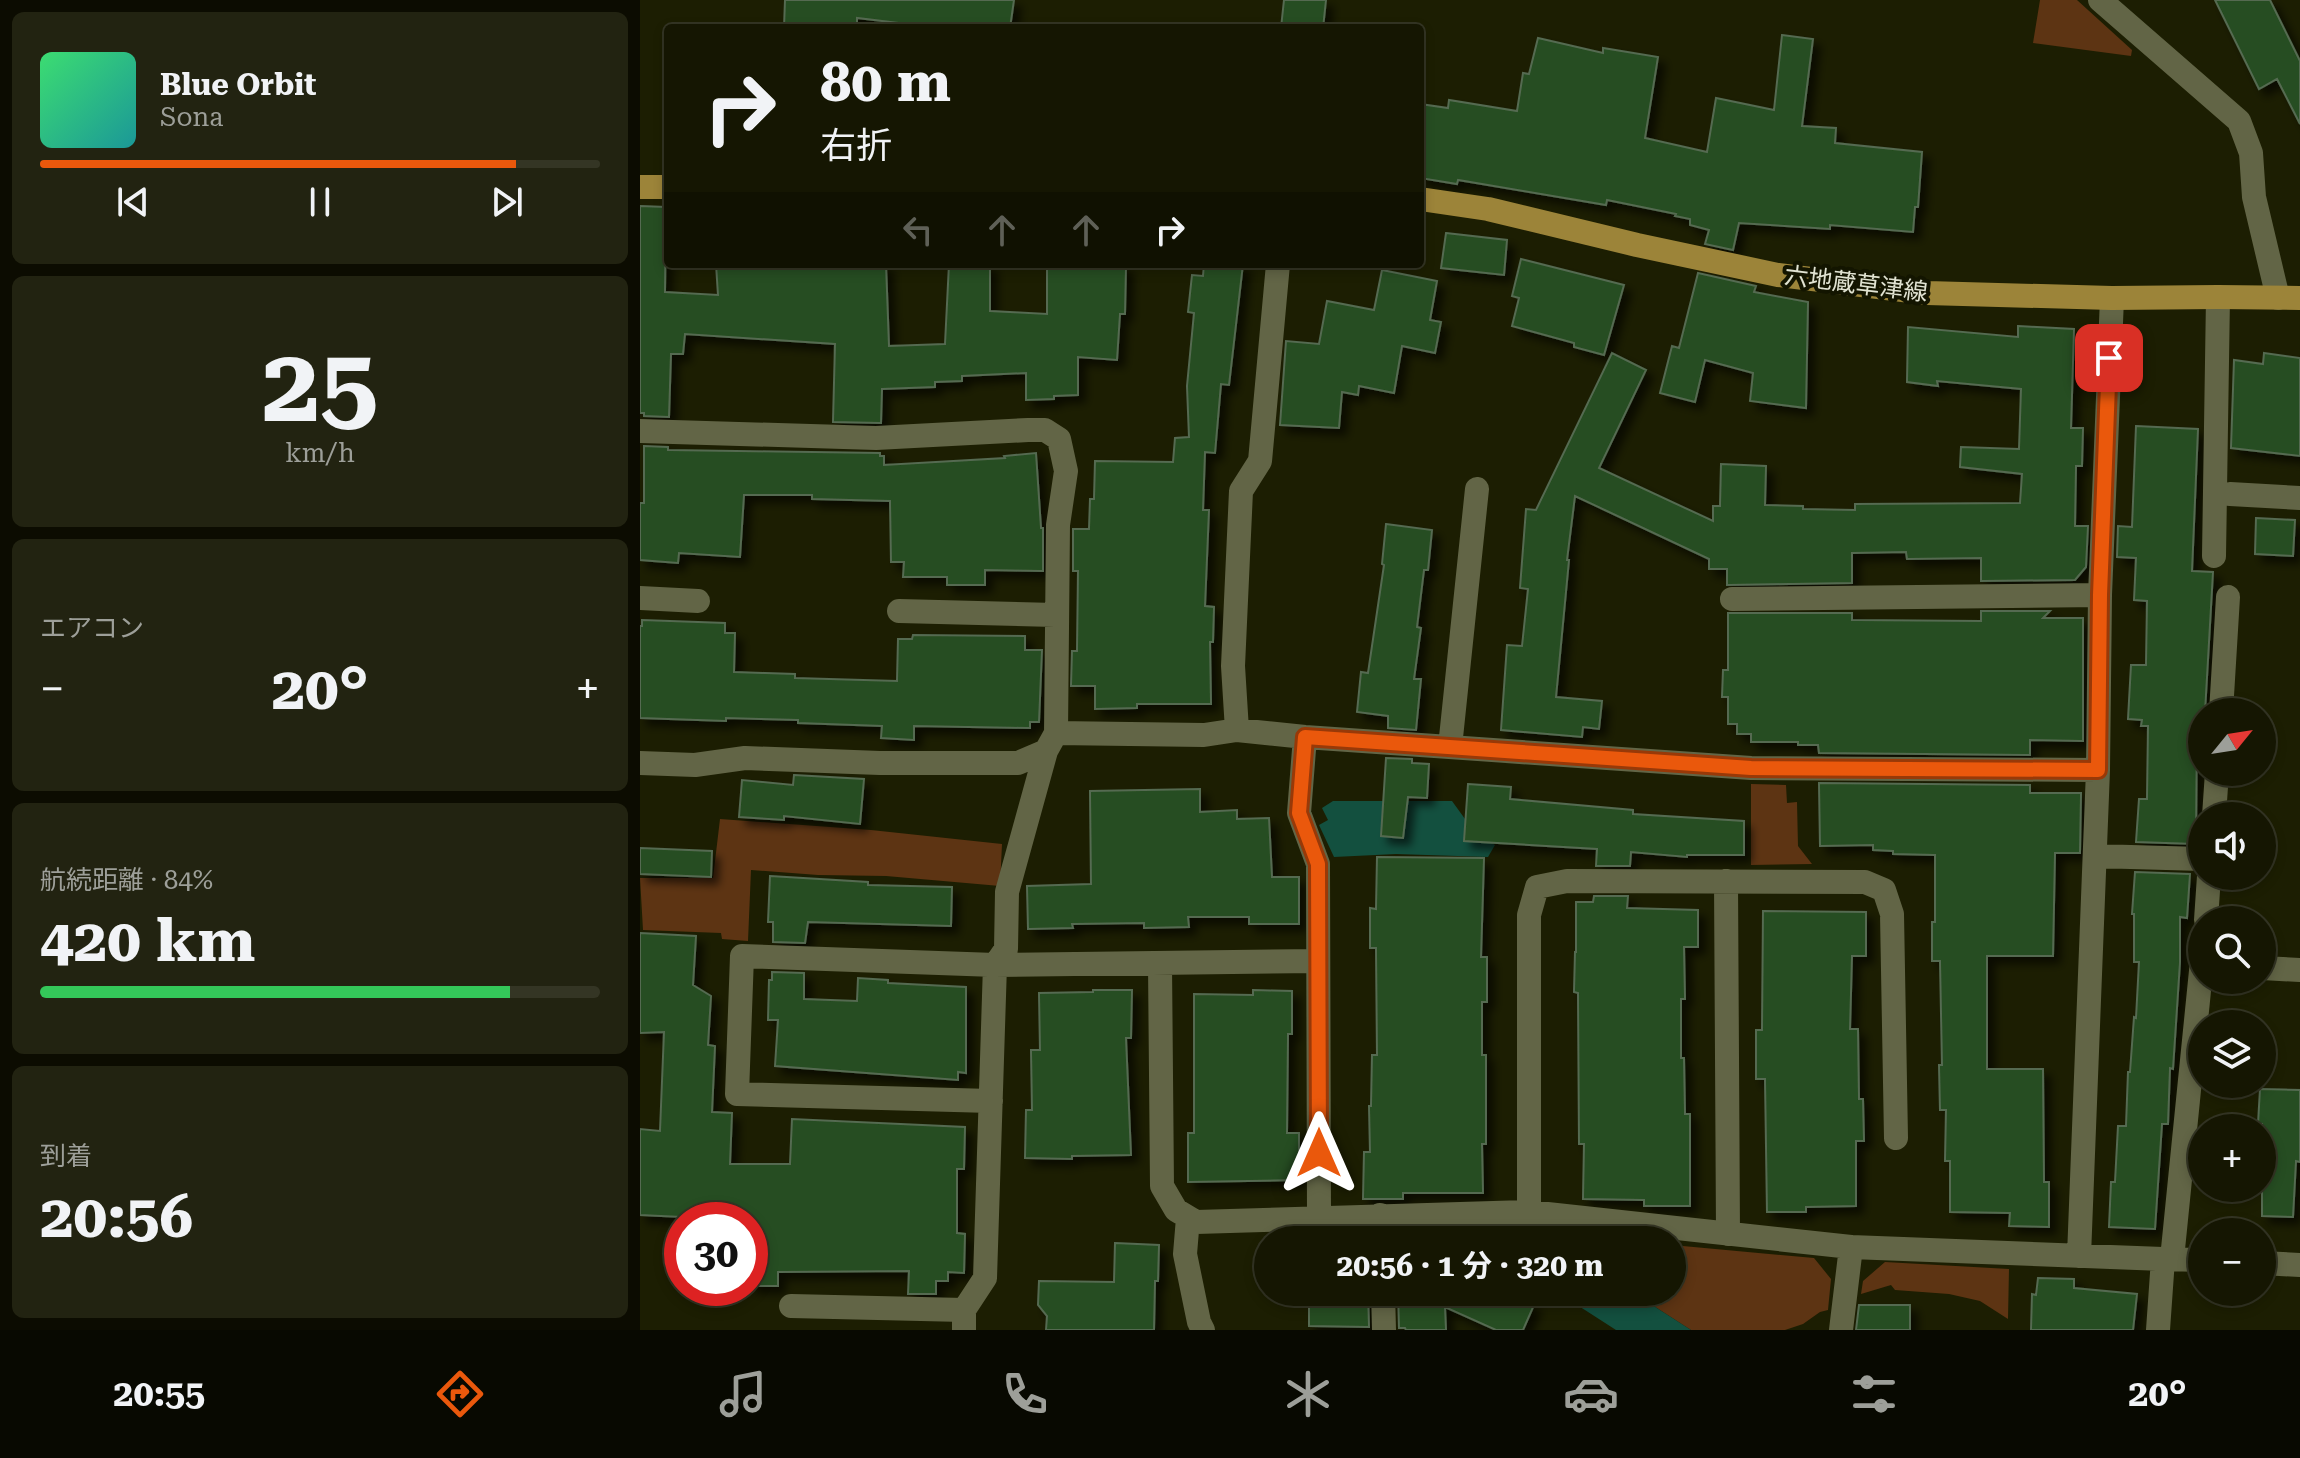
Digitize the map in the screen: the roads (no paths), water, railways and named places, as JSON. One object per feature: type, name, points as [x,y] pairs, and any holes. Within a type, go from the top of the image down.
[{"type":"main road","points":[[640,187],[664,187]]},
{"type":"main road","name":"六地蔵草津線","points":[[1424,200],[1488,209],[1778,275],[1927,293],[2112,298],[2289,298]]},
{"type":"street","points":[[2100,0],[2239,121],[2251,153],[2254,197],[2289,298]]},
{"type":"street","points":[[1237,730],[1233,666],[1241,491],[1260,461],[1278,268]]},
{"type":"street","points":[[2214,556],[2218,297]]},
{"type":"street","points":[[2079,1256],[2112,298]]},
{"type":"street","points":[[640,431],[876,438],[1045,430],[1059,439],[1066,471],[1058,525],[1051,742],[1007,892],[1006,949],[995,965],[985,1278],[964,1320],[791,1306]]},
{"type":"street","points":[[1450,747],[1477,489]]},
{"type":"street","points":[[2230,494],[2300,498]]},
{"type":"street","points":[[1732,599],[2100,595]]},
{"type":"street","points":[[2222,698],[2228,597]]},
{"type":"street","points":[[640,598],[698,601]]},
{"type":"street","points":[[899,611],[1055,615]]},
{"type":"street","points":[[640,763],[695,765],[745,758],[880,763],[1018,763],[1051,742],[1204,735],[1237,730],[1751,768],[2098,770]]},
{"type":"street","points":[[1305,737],[1299,813],[1318,864],[1319,1217]]},
{"type":"street","points":[[2095,856],[2188,859]]},
{"type":"street","points":[[1529,1212],[1529,915],[1537,887],[1567,881],[1865,882],[1884,890],[1892,914],[1896,1138]]},
{"type":"street","points":[[1726,881],[1728,1234]]},
{"type":"street","points":[[991,1101],[737,1094],[742,956],[995,965],[1318,961]]},
{"type":"street","points":[[1160,964],[1162,1186],[1176,1210],[1196,1222],[1529,1212],[1851,1247],[2188,1260]]},
{"type":"street","points":[[2276,969],[2300,970]]},
{"type":"street","points":[[2158,1330],[2199,994]]},
{"type":"street","points":[[1380,1215],[1380,1226]]},
{"type":"street","points":[[1188,1218],[1185,1254],[1203,1330]]},
{"type":"street","points":[[1841,1330],[1851,1247]]},
{"type":"street","points":[[2276,1264],[2300,1265]]},
{"type":"street","points":[[1383,1306],[1384,1330]]}]
